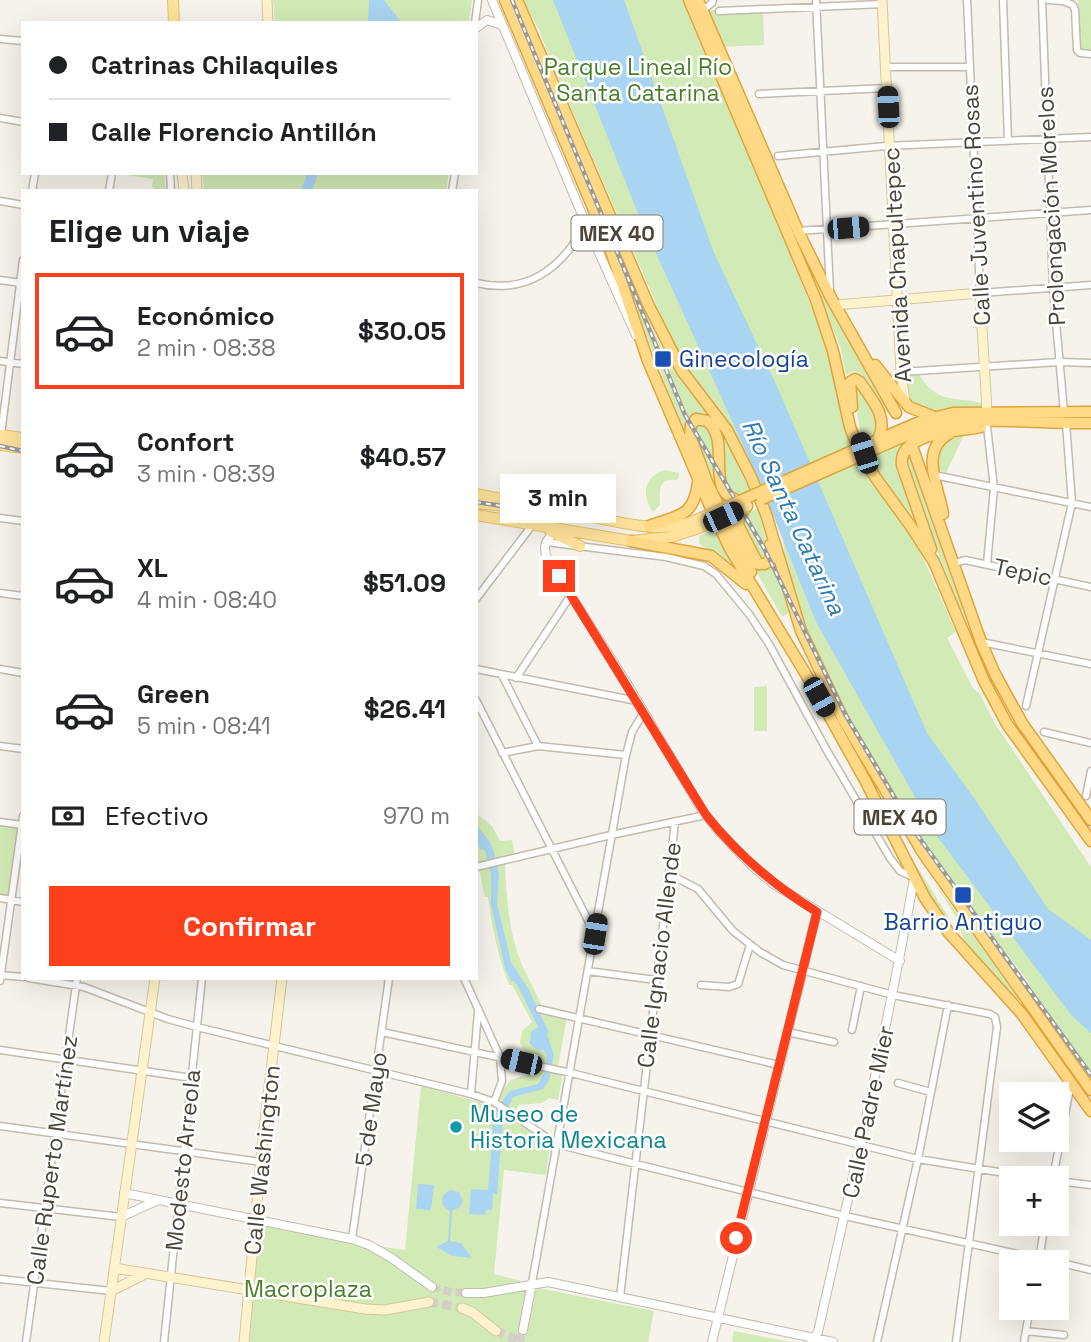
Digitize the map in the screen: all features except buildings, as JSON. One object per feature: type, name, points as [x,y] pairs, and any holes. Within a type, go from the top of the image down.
[{"type":"highway","name":"MEX 40","points":[[505,0],[610,248],[641,341],[730,550],[761,598],[865,780],[914,878],[942,923],[1011,1001],[1091,1111]]},
{"type":"highway","name":"MEX 40","points":[[517,0],[669,347],[682,371],[734,442],[751,477],[766,514],[801,631],[819,673],[896,811],[1091,1090]]},
{"type":"highway","points":[[689,0],[816,300],[834,351],[850,426],[869,467],[934,562]]},
{"type":"highway","points":[[700,5],[798,231],[896,413]]},
{"type":"highway","points":[[551,107],[594,179]]},
{"type":"highway","points":[[855,338],[905,404],[916,411],[934,416]]},
{"type":"highway","points":[[869,467],[854,417],[849,386],[852,380],[860,382],[884,424],[872,445]]},
{"type":"highway","points":[[1078,418],[1091,410]]},
{"type":"highway","points":[[766,514],[771,559],[765,564],[755,561],[738,525],[743,504],[934,416],[953,412],[987,411],[1078,418],[1091,425]]},
{"type":"highway","points":[[1065,417],[992,424],[935,435],[911,444],[904,449],[901,457],[934,562],[995,703],[1021,746],[1091,841]]},
{"type":"highway","points":[[743,504],[728,497],[722,488],[717,432],[711,424],[699,419],[693,421],[690,435],[707,482],[761,598]]},
{"type":"highway","points":[[872,445],[934,427],[963,423],[992,424]]},
{"type":"highway","points":[[947,541],[932,460],[934,449],[941,439],[952,432]]},
{"type":"highway","points":[[913,449],[981,642],[1016,714],[1091,820]]},
{"type":"highway","points":[[649,526],[686,513],[696,498],[698,479]]},
{"type":"highway","points":[[631,541],[711,556],[730,569],[761,598]]},
{"type":"main road","points":[[172,0],[174,21]]},
{"type":"main road","points":[[267,0],[268,21]]},
{"type":"main road","name":"Avenida Chapultepec","points":[[881,2],[896,300],[905,404]]},
{"type":"main road","points":[[833,300],[896,300],[979,293]]},
{"type":"main road","name":"Calle Juventino Rosas","points":[[979,293],[987,411]]},
{"type":"main road","points":[[0,438],[21,438]]},
{"type":"main road","points":[[0,438],[21,447]]},
{"type":"main road","points":[[478,494],[561,512]]},
{"type":"main road","points":[[478,503],[561,512],[649,526],[697,524]]},
{"type":"main road","points":[[478,518],[631,541],[671,537],[743,504]]},
{"type":"main road","points":[[478,518],[555,530],[580,545]]},
{"type":"main road","points":[[104,1342],[155,980]]},
{"type":"main road","name":"Calle Washington","points":[[244,1342],[282,980]]},
{"type":"main road","points":[[114,1268],[385,1310],[429,1302]]},
{"type":"main road","points":[[111,1292],[145,1273]]},
{"type":"main road","points":[[462,1308],[472,1312],[496,1331]]},
{"type":"street","points":[[475,21],[478,0]]},
{"type":"street","points":[[492,0],[630,325],[641,341]]},
{"type":"street","points":[[700,5],[712,4],[713,0]]},
{"type":"street","name":"Calle Juventino Rosas","points":[[967,0],[979,293]]},
{"type":"street","points":[[1003,0],[1008,141]]},
{"type":"street","name":"Prolongación Morelos","points":[[1026,706],[1057,579],[1072,503],[1053,288],[1042,0]]},
{"type":"street","points":[[1048,0],[1063,1],[1074,7],[1078,51],[1091,54]]},
{"type":"street","points":[[719,11],[881,2]]},
{"type":"street","points":[[816,4],[833,300]]},
{"type":"street","points":[[478,27],[487,20],[502,25]]},
{"type":"street","points":[[0,39],[21,41]]},
{"type":"street","points":[[884,67],[969,66]]},
{"type":"street","points":[[759,94],[886,88]]},
{"type":"street","points":[[0,118],[21,122]]},
{"type":"street","points":[[778,156],[888,146],[1091,137]]},
{"type":"street","points":[[0,201],[21,205]]},
{"type":"street","points":[[798,231],[1091,210]]},
{"type":"street","points":[[478,283],[513,286],[536,277],[557,264],[586,224]]},
{"type":"street","points":[[0,281],[21,283],[0,438]]},
{"type":"street","points":[[979,293],[1091,285]]},
{"type":"street","points":[[0,361],[21,364]]},
{"type":"street","points":[[901,372],[1059,362],[1091,363]]},
{"type":"street","points":[[987,564],[994,488],[992,424]]},
{"type":"street","points":[[934,475],[1091,507]]},
{"type":"street","points":[[0,518],[21,521]]},
{"type":"street","points":[[478,596],[530,528]]},
{"type":"street","points":[[555,530],[546,542],[547,558],[706,815],[764,877],[900,961]]},
{"type":"street","points":[[546,542],[682,560],[704,566],[716,574],[749,614],[769,645],[890,858],[900,871],[914,878]]},
{"type":"street","name":"Tepic","points":[[955,563],[965,560],[1091,587]]},
{"type":"street","points":[[0,593],[21,596]]},
{"type":"street","points":[[516,678],[571,594]]},
{"type":"street","points":[[981,642],[1091,664]]},
{"type":"street","points":[[0,669],[21,673]]},
{"type":"street","points":[[478,669],[637,701]]},
{"type":"street","points":[[502,675],[538,746]]},
{"type":"street","points":[[478,704],[595,934]]},
{"type":"street","points":[[523,1330],[626,755],[632,732],[644,712]]},
{"type":"street","points":[[1044,732],[1091,743]]},
{"type":"street","points":[[0,746],[21,749]]},
{"type":"street","points":[[502,753],[538,746],[626,755]]},
{"type":"street","points":[[1086,796],[1091,771]]},
{"type":"street","points":[[478,867],[706,815]]},
{"type":"street","points":[[0,822],[21,825]]},
{"type":"street","name":"Calle Ignacio Allende","points":[[620,1297],[675,822]]},
{"type":"street","points":[[21,832],[0,977],[21,978]]},
{"type":"street","points":[[669,874],[698,889],[725,924],[750,945],[783,965],[893,995],[995,1017],[997,1027],[956,1342]]},
{"type":"street","name":"Calle Padre Mier","points":[[813,1340],[818,1332],[845,1216],[900,961],[914,878]]},
{"type":"street","points":[[0,898],[21,902]]},
{"type":"street","points":[[712,1342],[817,912]]},
{"type":"street","points":[[877,947],[894,949],[904,940]]},
{"type":"street","points":[[701,985],[729,988],[738,984],[750,945]]},
{"type":"street","points":[[588,971],[656,980]]},
{"type":"street","name":"Modesto Arreola","points":[[164,1342],[202,980]]},
{"type":"street","name":"5 de Mayo","points":[[352,1239],[389,980]]},
{"type":"street","points":[[465,980],[500,1057],[502,1081],[495,1103]]},
{"type":"street","points":[[77,981],[150,1013],[197,1027],[471,1094],[495,1103],[555,1143],[845,1216],[999,1250]]},
{"type":"street","name":"Calle Ruperto Martínez","points":[[26,1342],[77,981]]},
{"type":"street","points":[[852,1030],[861,986]]},
{"type":"street","points":[[877,1342],[918,1159],[948,1005]]},
{"type":"street","points":[[539,1009],[779,1065]]},
{"type":"street","points":[[471,1094],[478,1010]]},
{"type":"street","points":[[382,1032],[569,1073],[918,1159],[999,1172]]},
{"type":"street","points":[[787,1032],[834,1042]]},
{"type":"street","points":[[0,1050],[192,1078]]},
{"type":"street","points":[[1057,1166],[1071,1081]]},
{"type":"street","points":[[898,1083],[931,1092]]},
{"type":"street","points":[[0,1126],[261,1162]]},
{"type":"street","points":[[1069,1181],[1091,1185]]},
{"type":"street","points":[[124,1193],[352,1239],[390,1257],[432,1287]]},
{"type":"street","points":[[0,1203],[121,1217],[156,1201]]},
{"type":"street","points":[[1069,1265],[1091,1270]]},
{"type":"street","points":[[0,1279],[111,1292]]},
{"type":"street","points":[[466,1293],[484,1293],[548,1282],[813,1340],[833,1342]]},
{"type":"street","points":[[1024,1342],[1028,1320]]},
{"type":"street","points":[[1026,1331],[1064,1335]]},
{"type":"green space","points":[[273,0],[472,0],[469,21],[275,21]]},
{"type":"green space","name":"Parque Lineal Río Santa Catarina","points":[[523,0],[682,0],[830,353],[844,428],[858,462],[869,481],[905,524],[916,542],[956,632],[947,638],[973,688],[980,694],[994,722],[1091,867],[1091,1072],[1037,998],[1023,974],[990,935],[926,847],[880,776],[812,651],[790,591],[781,527],[755,469],[725,419],[677,352],[539,30]]},
{"type":"green space","points":[[1078,0],[1091,0],[1091,50],[1081,49]]},
{"type":"green space","points":[[703,10],[763,10],[764,45],[718,47]]},
{"type":"green space","points":[[126,175],[164,175],[166,189],[152,187],[153,179]]},
{"type":"green space","points":[[202,175],[449,175],[446,189],[204,189]]},
{"type":"green space","points":[[615,233],[656,337],[682,382],[710,416],[699,415],[685,434],[607,236]]},
{"type":"green space","points":[[806,261],[890,414],[880,405],[861,374],[854,371],[846,375],[841,349]]},
{"type":"green space","points":[[917,371],[931,390],[946,397],[986,404],[987,411],[934,416],[912,409],[901,372]]},
{"type":"green space","points":[[857,383],[878,418],[877,431],[862,440],[852,385]]},
{"type":"green space","points":[[701,422],[714,433],[720,492],[728,502],[720,506],[692,430],[694,425]]},
{"type":"green space","points":[[722,431],[750,491],[739,496],[731,494],[723,477]]},
{"type":"green space","points":[[964,435],[946,473],[937,469],[939,444],[955,436]]},
{"type":"green space","points":[[902,444],[897,460],[920,525],[879,475],[870,458]]},
{"type":"green space","points":[[907,452],[928,499],[963,609],[960,609],[923,515],[905,456]]},
{"type":"green space","points":[[664,470],[679,473],[679,477],[677,480],[663,483],[660,505],[653,512],[647,499],[646,487],[652,477]]},
{"type":"green space","points":[[758,508],[769,551],[769,556],[761,561],[740,526],[741,517]]},
{"type":"green space","points":[[713,530],[740,575],[699,543],[699,536]]},
{"type":"green space","points":[[775,561],[789,613],[782,617],[753,566],[765,569]]},
{"type":"green space","points":[[767,686],[767,731],[754,731],[754,687]]},
{"type":"green space","name":"Macroplaza","points":[[478,815],[492,826],[500,841],[512,840],[515,855],[505,858],[508,908],[515,945],[544,1013],[567,1018],[558,1066],[562,1079],[558,1100],[549,1098],[542,1103],[519,1105],[511,1118],[550,1146],[546,1175],[504,1170],[494,1274],[538,1288],[654,1311],[648,1342],[248,1342],[261,1225],[405,1250],[421,1086],[490,1105],[511,1080],[539,1071],[539,1056],[526,1053],[520,1043],[522,1031],[532,1022],[512,985],[509,985],[488,897],[485,897],[478,864]]},
{"type":"green space","points":[[0,822],[21,825],[12,900],[0,898]]},
{"type":"green space","points":[[909,854],[948,916],[954,931],[934,904]]},
{"type":"green space","points":[[935,883],[1020,1000],[1018,1001],[966,947],[957,919]]},
{"type":"green space","points":[[734,1331],[790,1342],[732,1342]]},
{"type":"water","points":[[369,0],[384,0],[400,21],[368,21]]},
{"type":"water","name":"Río Santa Catarina","points":[[553,0],[624,0],[714,253],[775,382],[927,733],[1048,909],[1091,940],[1091,1033],[1071,1015],[937,836],[816,622],[761,485],[637,211]]},
{"type":"water","points":[[306,175],[317,175],[313,189],[302,189]]},
{"type":"water","points":[[478,827],[490,842],[499,873],[497,904],[511,962],[529,990],[549,1033],[547,1034],[554,1055],[549,1080],[543,1089],[513,1097],[503,1119],[497,1194],[493,1194],[492,1210],[486,1210],[485,1215],[469,1214],[471,1189],[488,1190],[493,1132],[491,1116],[510,1091],[538,1084],[545,1072],[547,1055],[530,1044],[531,1032],[538,1027],[518,986],[511,981],[505,968],[491,904],[491,874],[485,850],[480,849]]},
{"type":"water","points":[[418,1184],[434,1185],[431,1210],[416,1209]]},
{"type":"water","points":[[450,1190],[459,1192],[463,1201],[460,1207],[452,1211],[450,1241],[461,1243],[472,1258],[453,1256],[436,1247],[448,1241],[450,1211],[442,1201]]},
{"type":"tunnel","points":[[432,1287],[466,1293]]},
{"type":"tunnel","points":[[429,1302],[462,1308]]},
{"type":"tunnel","points":[[520,1342],[523,1330]]},
{"type":"tunnel","points":[[496,1331],[522,1342]]},
{"type":"railway","points":[[512,0],[685,415],[764,548],[845,714],[915,832],[1091,1075]]},
{"type":"railway","points":[[0,446],[21,451]]},
{"type":"railway","points":[[478,502],[578,518]]},
{"type":"place","name":"Ginecología","points":[[663,359]]},
{"type":"place","name":"Barrio Antiguo","points":[[963,895]]},
{"type":"place","name":"Museo de Historia Mexicana","points":[[456,1127]]},
{"type":"route","points":[[559,576],[706,815],[764,877],[817,912],[736,1238]]}]
